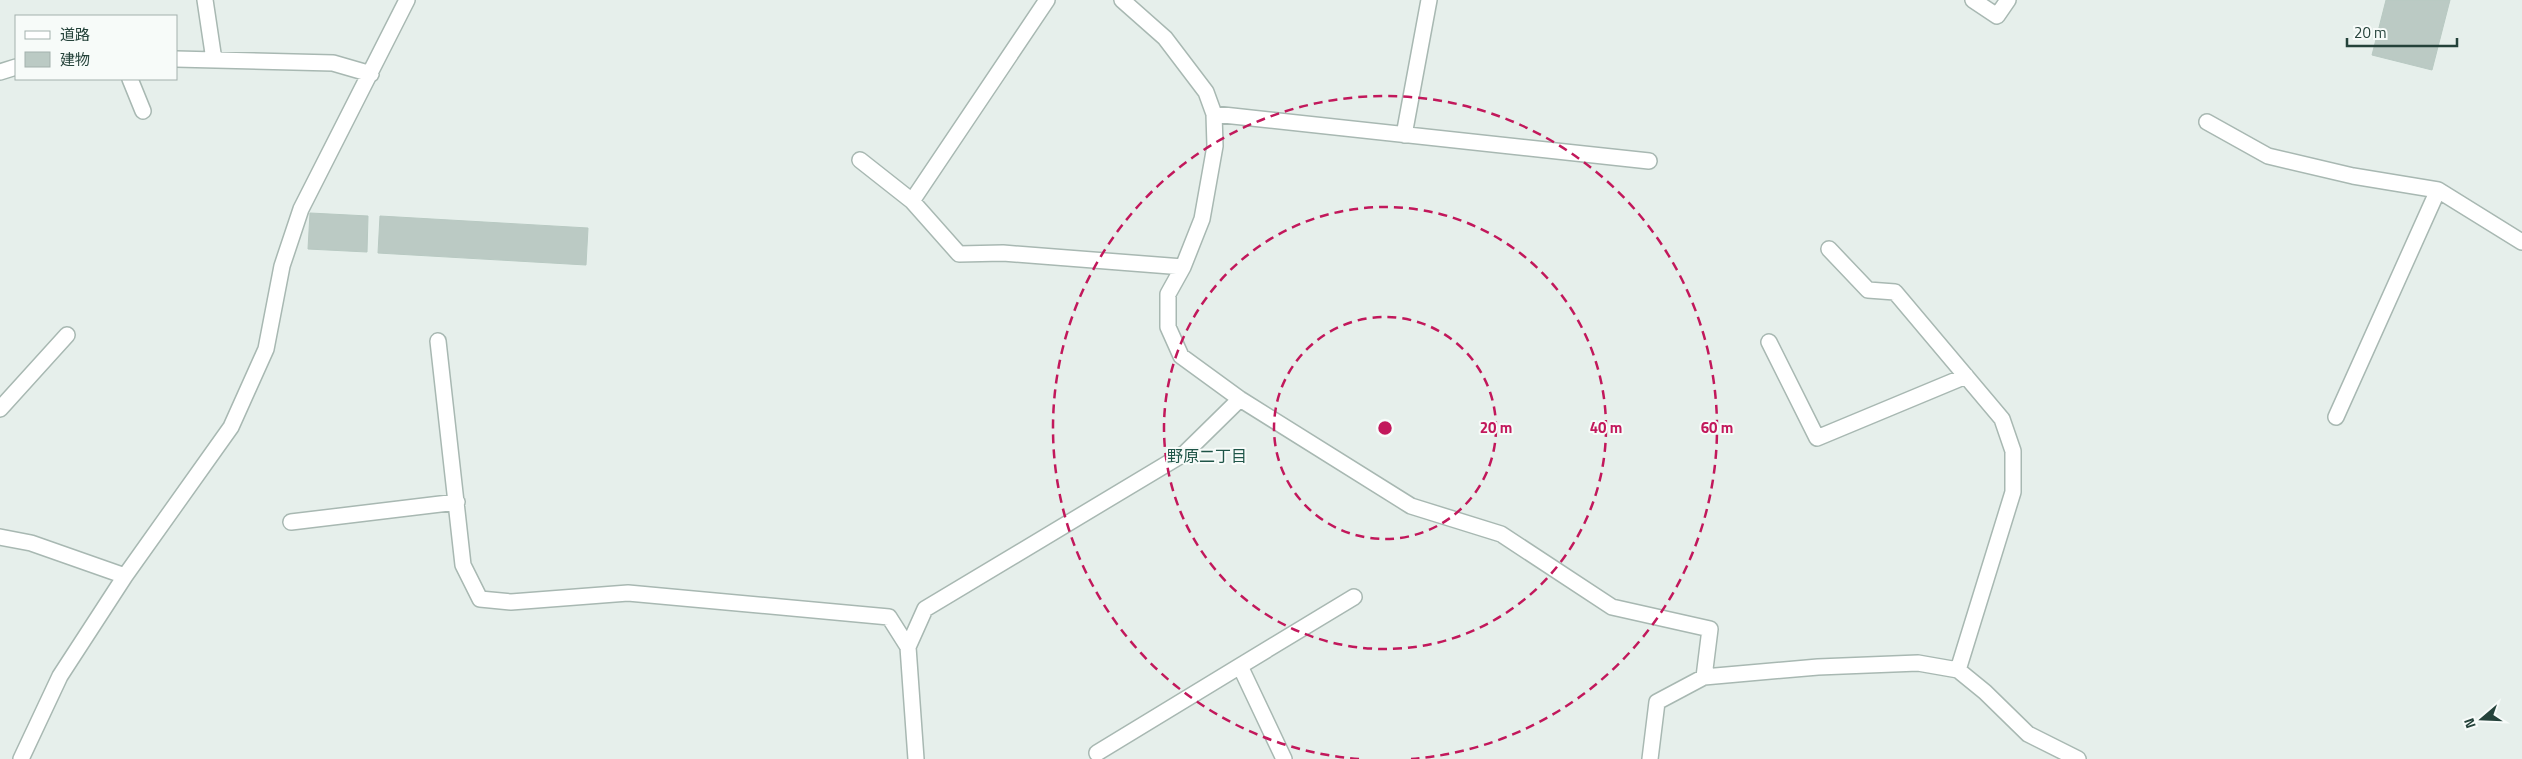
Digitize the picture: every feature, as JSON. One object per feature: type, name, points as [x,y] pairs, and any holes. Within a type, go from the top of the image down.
[{"type":"street","points":[[205,0],[214,60]]},
{"type":"street","points":[[21,759],[60,676],[125,576],[231,426],[266,349],[282,266],[301,208],[371,74],[407,0]]},
{"type":"street","points":[[912,201],[1046,0]]},
{"type":"street","points":[[1122,0],[1165,38],[1206,92],[1214,114],[1215,146],[1202,219],[1184,267],[1168,294],[1168,327],[1181,356],[1240,399],[1411,506],[1501,534],[1612,607],[1710,629],[1704,677]]},
{"type":"street","points":[[1404,135],[1429,0]]},
{"type":"street","points":[[1973,0],[1997,16],[2008,0]]},
{"type":"street","points":[[178,59],[333,63],[371,74]]},
{"type":"street","points":[[0,72],[15,67]]},
{"type":"street","points":[[130,80],[143,111]]},
{"type":"street","points":[[1214,114],[1649,160]]},
{"type":"street","points":[[2207,122],[2268,156],[2353,176],[2438,190],[2522,242]]},
{"type":"street","points":[[860,160],[912,201],[959,254],[1004,252],[1184,267]]},
{"type":"street","points":[[2336,417],[2438,190]]},
{"type":"street","points":[[1829,249],[1868,290],[1895,292],[2002,419],[2013,451],[2013,492],[1958,670]]},
{"type":"street","points":[[0,409],[67,335]]},
{"type":"street","points":[[438,341],[463,564],[480,599],[511,602],[628,593],[888,618],[908,647]]},
{"type":"street","points":[[1769,342],[1816,438],[1966,376]]},
{"type":"street","points":[[916,759],[908,647],[925,609],[1185,453],[1240,399]]},
{"type":"street","points":[[291,522],[457,502]]},
{"type":"street","points":[[0,537],[32,543],[125,576]]},
{"type":"street","points":[[1097,753],[1354,597]]},
{"type":"street","points":[[1650,759],[1657,702],[1704,677],[1818,667],[1918,663],[1958,670],[1985,692],[2028,734],[2078,759]]},
{"type":"street","points":[[1240,666],[1284,759]]},
{"type":"building","points":[[2386,0],[2450,0],[2432,70],[2372,55]]},
{"type":"building","points":[[310,213],[368,216],[367,252],[308,249]]},
{"type":"building","points":[[380,216],[588,228],[586,265],[378,253]]},
{"type":"district","name":"野原二丁目","points":[[1207,456]]}]
